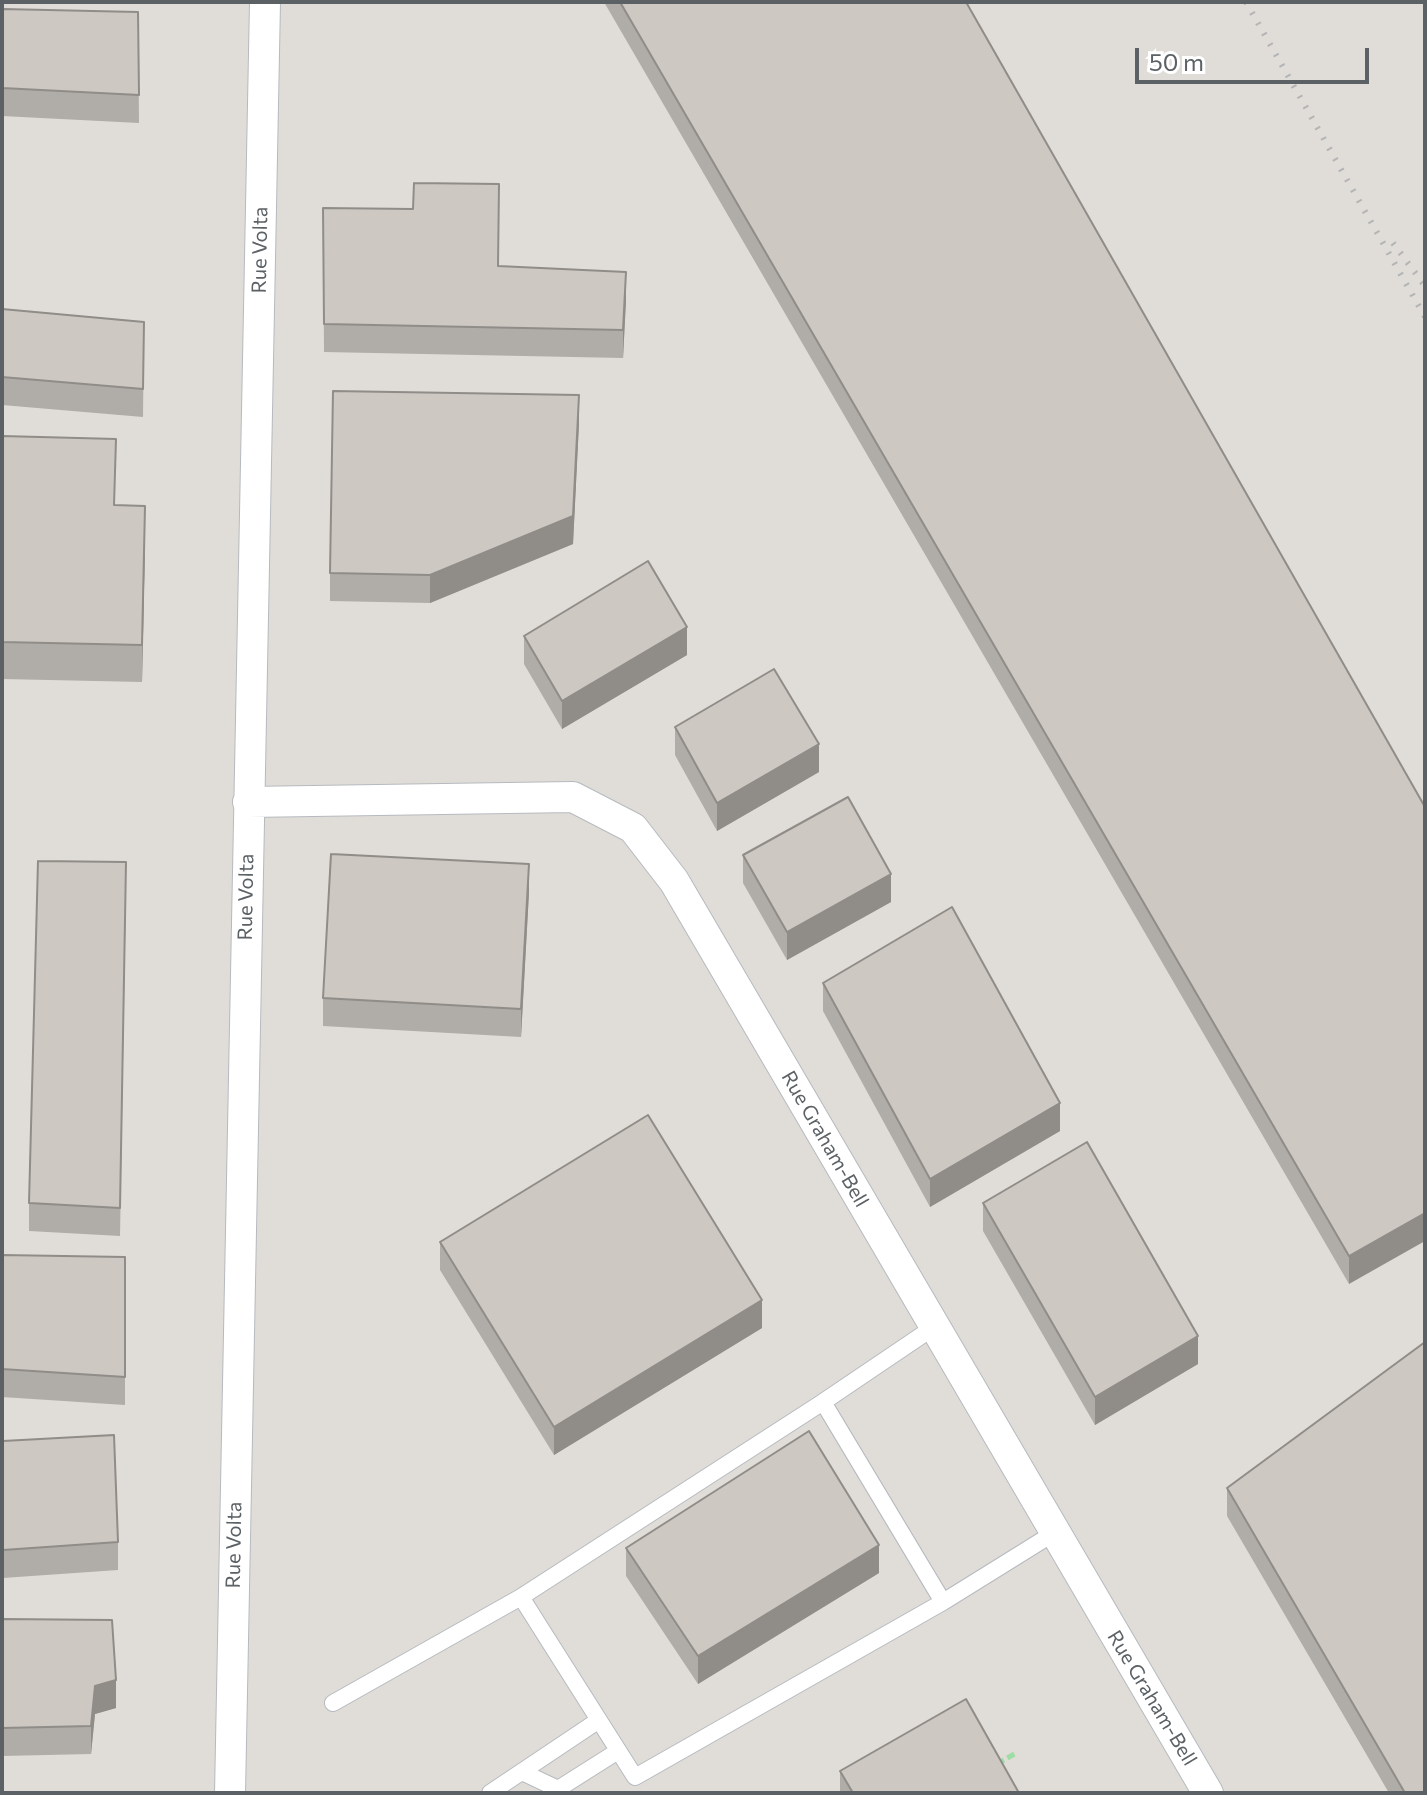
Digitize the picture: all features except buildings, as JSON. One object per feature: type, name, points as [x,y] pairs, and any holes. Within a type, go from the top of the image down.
[{"type":"street","name":"Rue Volta","points":[[230,1793],[265,2]]},
{"type":"street","name":"Rue Graham-Bell","points":[[248,802],[573,797],[633,828],[674,881],[1208,1793]]},
{"type":"lane","points":[[333,1703],[521,1597],[934,1327]]},
{"type":"lane","points":[[823,1402],[943,1602]]},
{"type":"lane","points":[[521,1597],[635,1777],[943,1602],[1054,1533]]},
{"type":"lane","points":[[490,1793],[599,1720]]},
{"type":"lane","points":[[522,1772],[558,1789],[618,1751]]},
{"type":"path","points":[[989,1769],[1016,1753]]},
{"type":"shaded area","points":[[2,2],[1425,2],[1425,1793],[2,1793]]},
{"type":"railway","points":[[1246,2],[1425,317]]},
{"type":"railway","points":[[1393,243],[1425,286]]}]
